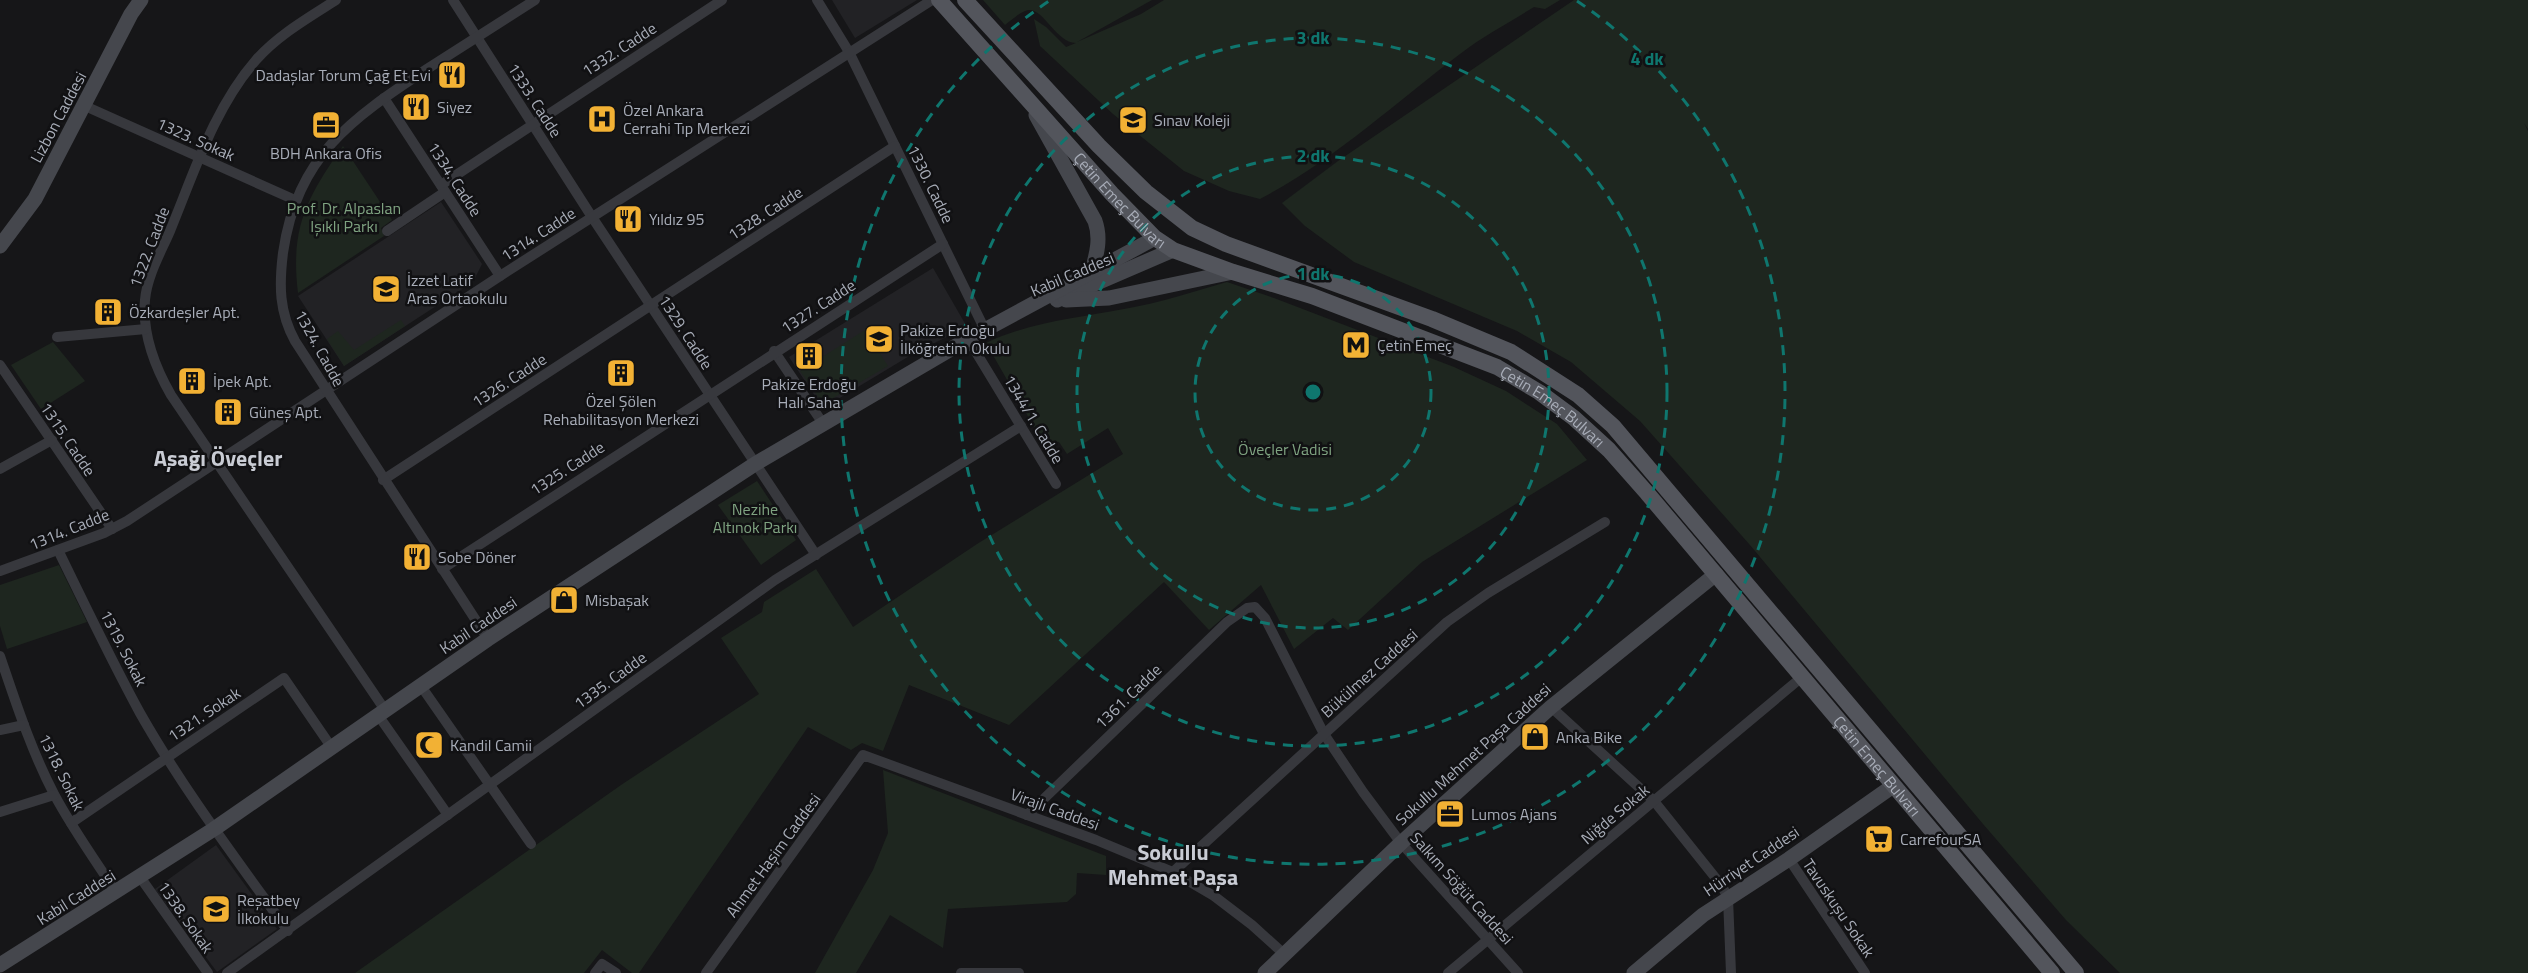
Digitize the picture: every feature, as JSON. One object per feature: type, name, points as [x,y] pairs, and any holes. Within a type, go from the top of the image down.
[{"type":"main road","name":"Lizbon Caddesi","points":[[0,246],[35,199],[131,14],[141,0]]},
{"type":"main road","name":"Çetin Emeç Bulvarı","points":[[939,0],[1112,194],[1155,238],[1173,250],[1233,272],[1312,296],[1497,367],[1539,392],[1574,418],[1609,450],[1716,574],[2052,973]]},
{"type":"main road","name":"Çetin Emeç Bulvarı","points":[[965,0],[1099,146],[1173,214],[1192,228],[1226,244],[1474,335],[1511,352],[1578,395],[1613,426],[2076,973]]},
{"type":"main road","points":[[1024,94],[1095,221],[1098,231],[1098,250],[1092,271]]},
{"type":"main road","points":[[1155,238],[1173,214]]},
{"type":"main road","points":[[1173,250],[1192,228]]},
{"type":"main road","name":"Kabil Caddesi","points":[[2,959],[140,878],[489,639],[822,422],[1155,238]]},
{"type":"main road","name":"Kabil Caddesi","points":[[985,330],[1173,250]]},
{"type":"main road","points":[[1057,300],[1109,298],[1233,272]]},
{"type":"main road","points":[[1716,574],[1731,563]]},
{"type":"main road","name":"Sokullu Mehmet Paşa Caddesi","points":[[1265,973],[1401,843],[1551,707],[1716,574]]},
{"type":"main road","name":"Hürriyet Caddesi","points":[[1634,973],[1703,915],[1789,859],[1893,786]]},
{"type":"street","name":"1322. Cadde","points":[[336,0],[280,38],[256,60],[227,100],[200,158],[148,285],[145,299],[146,329],[156,364],[167,388],[448,814]]},
{"type":"street","name":"1333. Cadde","points":[[453,0],[592,217]]},
{"type":"street","name":"1324. Cadde","points":[[489,639],[325,391],[292,336],[281,309],[280,275],[286,235],[295,200],[311,171],[336,138],[384,98],[535,0]]},
{"type":"street","name":"1332. Cadde","points":[[387,231],[532,124],[722,0]]},
{"type":"street","name":"1330. Cadde","points":[[817,0],[849,52],[985,330]]},
{"type":"street","name":"1314. Cadde","points":[[0,571],[112,529],[500,276],[932,0]]},
{"type":"street","name":"1334. Cadde","points":[[384,98],[500,276]]},
{"type":"street","name":"1323. Sokak","points":[[85,106],[295,200]]},
{"type":"street","name":"1328. Cadde","points":[[651,306],[895,146]]},
{"type":"street","name":"1329. Cadde","points":[[592,217],[816,555]]},
{"type":"street","name":"1327. Cadde","points":[[709,393],[943,244]]},
{"type":"street","name":"1326. Cadde","points":[[383,480],[651,306]]},
{"type":"street","points":[[57,337],[146,329]]},
{"type":"street","name":"1344/1. Cadde","points":[[969,339],[1056,484]]},
{"type":"street","points":[[774,351],[822,422]]},
{"type":"street","name":"1315. Cadde","points":[[0,365],[3,377],[52,441],[112,529]]},
{"type":"street","name":"1325. Cadde","points":[[442,569],[709,393]]},
{"type":"street","name":"1335. Cadde","points":[[228,973],[757,593],[1021,426]]},
{"type":"street","points":[[0,469],[52,441]]},
{"type":"street","name":"Bükülmez Caddesi","points":[[1173,872],[1461,611],[1605,522]]},
{"type":"street","name":"1319. Sokak","points":[[58,550],[124,682],[168,757],[214,829],[288,931]]},
{"type":"street","name":"1361. Cadde","points":[[1027,815],[1227,622],[1247,608],[1255,608]]},
{"type":"street","name":"Salkım Söğüt Caddesi","points":[[1255,608],[1265,618],[1324,734],[1401,843],[1489,938],[1518,973]]},
{"type":"street","name":"1318. Sokak","points":[[0,656],[24,725],[54,795],[116,892]]},
{"type":"street","name":"Niğde Sokak","points":[[1448,973],[1802,677]]},
{"type":"street","name":"1321. Sokak","points":[[71,823],[284,678],[332,748]]},
{"type":"street","points":[[421,686],[531,844]]},
{"type":"street","points":[[1551,707],[1654,801],[1722,886],[1728,898],[1731,973]]},
{"type":"street","points":[[0,730],[24,725]]},
{"type":"street","name":"Virajlı Caddesi","points":[[863,754],[1139,856],[1173,872],[1214,896],[1252,925],[1284,954]]},
{"type":"street","name":"Ahmet Haşim Caddesi","points":[[706,973],[863,754]]},
{"type":"street","points":[[0,812],[54,795]]},
{"type":"street","name":"Tavuskuşu Sokak","points":[[1789,859],[1864,973]]},
{"type":"street","name":"1338. Sokak","points":[[140,878],[208,973]]},
{"type":"street","points":[[595,973],[602,964],[616,973]]},
{"type":"street","points":[[961,973],[1019,973]]},
{"type":"shaded area","points":[[832,0],[917,0],[855,38]]},
{"type":"shaded area","name":"İzzet Latif Aras Ortaokulu","points":[[441,202],[482,264],[473,282],[344,366],[298,296]]},
{"type":"shaded area","name":"Pakize Erdoğu İlköğretim Okulu","points":[[933,268],[967,327],[916,352],[823,408],[789,357]]},
{"type":"shaded area","name":"Reşatbey İlkokulu","points":[[216,845],[277,929],[217,972],[155,889]]},
{"type":"green space","points":[[983,0],[1152,0],[1077,42],[1141,14],[1164,0],[1560,0],[1545,9],[1534,7],[1478,41],[1363,131],[1313,167],[1260,199],[1229,191],[1184,171],[1113,114],[1040,46],[1034,19],[1046,27],[1066,47],[1076,43],[1061,36],[1037,12],[1025,11],[1005,25]]},
{"type":"green space","points":[[1574,0],[2528,0],[2528,129],[2524,123],[2528,131],[2528,973],[2120,973],[2066,920],[1750,545],[1640,421],[1571,362],[1517,331],[1354,262],[1305,226],[1282,203],[1338,161]]},
{"type":"green space","name":"Prof. Dr. Alpaslan Işıklı Parkı","points":[[343,146],[392,220],[381,228],[384,236],[298,293],[297,250],[304,214],[320,181]]},
{"type":"green space","name":"Öveçler Vadisi","points":[[1227,282],[1454,367],[1506,391],[1557,424],[1587,460],[1422,562],[1348,630],[1333,618],[1294,649],[1261,585],[1209,630],[1164,582],[1009,725],[909,685],[883,751],[862,743],[851,750],[808,727],[639,973],[632,973],[602,950],[584,973],[355,973],[621,785],[759,694],[721,638],[762,612],[764,602],[816,569],[853,627],[977,544],[1123,454],[1108,428],[1067,454],[1059,442],[1042,441],[986,343],[1037,325],[1150,304]]},
{"type":"green space","points":[[401,320],[405,326],[344,366],[327,339],[338,331],[354,350]]},
{"type":"green space","points":[[865,330],[888,366],[823,404],[800,371]]},
{"type":"green space","points":[[53,342],[85,381],[41,409],[11,365]]},
{"type":"green space","name":"Nezihe Altınok Parkı","points":[[757,481],[796,540],[761,565],[718,505]]},
{"type":"green space","points":[[59,565],[87,622],[7,649],[0,626],[0,585]]},
{"type":"green space","points":[[883,770],[1106,856],[1106,875],[1077,873],[1076,894],[1067,902],[948,909],[943,948],[890,915],[856,973],[815,973],[873,870],[888,833]]},
{"type":"place","name":"Dadaşlar Torum Çağ Et Evi","points":[[452,75]]},
{"type":"place","name":"Siyez","points":[[416,107]]},
{"type":"place","name":"Özel Ankara Cerrahi Tıp Merkezi","points":[[602,119]]},
{"type":"place","name":"Sınav Koleji","points":[[1133,120]]},
{"type":"place","name":"BDH Ankara Ofis","points":[[326,125]]},
{"type":"place","name":"Yıldız 95","points":[[628,219]]},
{"type":"place","name":"İzzet Latif Aras Ortaokulu","points":[[386,289]]},
{"type":"place","name":"Özkardeşler Apt.","points":[[108,312]]},
{"type":"place","name":"Pakize Erdoğu İlköğretim Okulu","points":[[879,339]]},
{"type":"place","name":"Çetin Emeç","points":[[1356,345]]},
{"type":"place","name":"Pakize Erdoğu Halı Saha","points":[[809,356]]},
{"type":"place","name":"Özel Şölen Rehabilitasyon Merkezi","points":[[621,373]]},
{"type":"place","name":"İpek Apt.","points":[[192,381]]},
{"type":"place","name":"Güneş Apt.","points":[[228,412]]},
{"type":"place","name":"Sobe Döner","points":[[417,557]]},
{"type":"place","name":"Misbaşak","points":[[564,600]]},
{"type":"place","name":"Anka Bike","points":[[1535,737]]},
{"type":"place","name":"Kandil Camii","points":[[429,745]]},
{"type":"place","name":"Lumos Ajans","points":[[1450,814]]},
{"type":"place","name":"CarrefourSA","points":[[1879,839]]},
{"type":"place","name":"Reşatbey İlkokulu","points":[[216,909]]},
{"type":"district","name":"Aşağı Öveçler","points":[[218,458]]},
{"type":"district","name":"Sokullu Mehmet Paşa","points":[[1173,864]]}]
